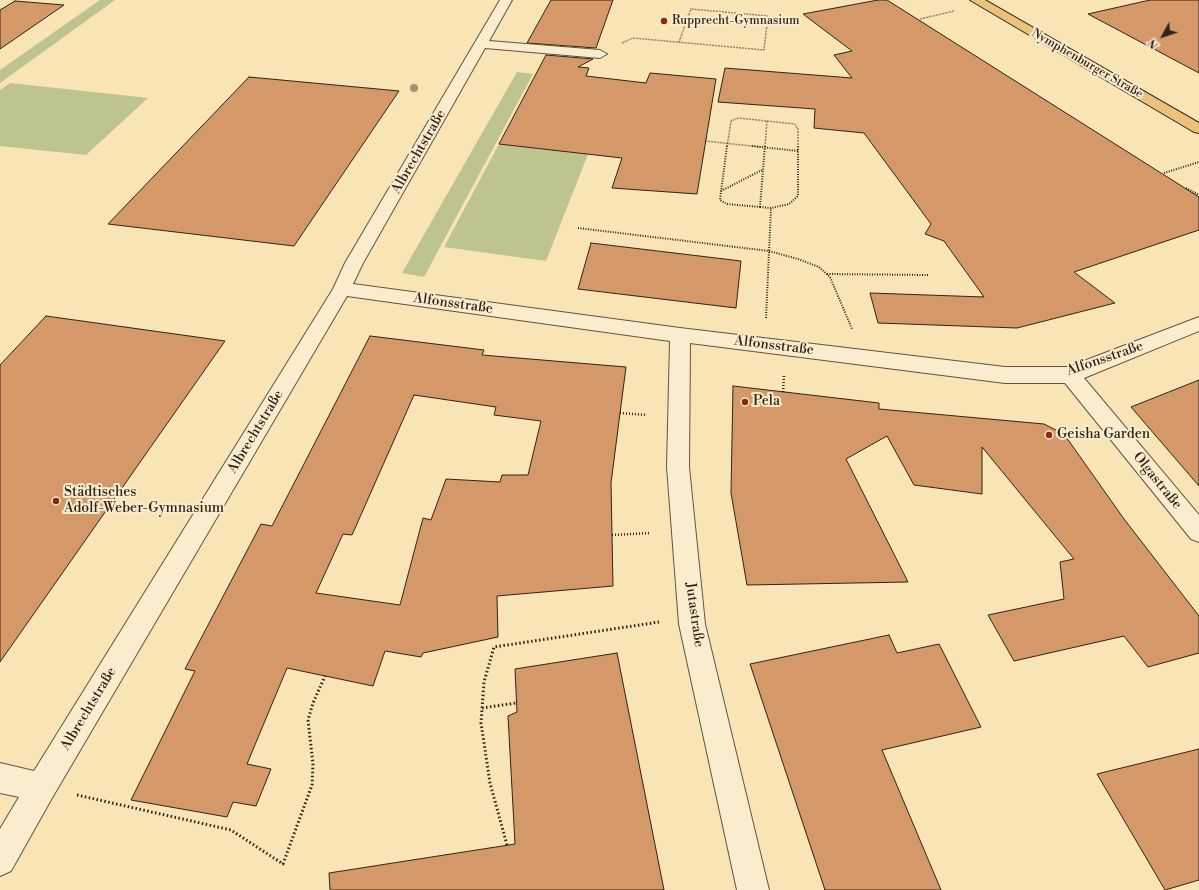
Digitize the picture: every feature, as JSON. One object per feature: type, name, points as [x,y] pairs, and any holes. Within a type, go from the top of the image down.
[{"type":"main road","name":"Nymphenburger Straße","points":[[976,0],[1199,129]]},
{"type":"street","name":"Albrechtstraße","points":[[0,860],[42,787],[342,289],[358,257],[506,0]]},
{"type":"street","points":[[481,44],[600,54]]},
{"type":"street","name":"Alfonsstraße","points":[[342,289],[680,335],[1006,375],[1070,375],[1199,324]]},
{"type":"street","name":"Jutastraße","points":[[680,335],[678,467],[692,624],[753,890]]},
{"type":"street","name":"Olgastraße","points":[[1070,375],[1199,532]]},
{"type":"street","points":[[0,778],[42,787]]},
{"type":"path","points":[[600,54],[633,38],[764,50],[768,16],[691,9],[679,42]]},
{"type":"path","points":[[920,19],[954,12]]},
{"type":"path","points":[[738,118],[790,123],[798,126],[798,196],[789,204],[771,208],[724,202],[720,200],[727,144],[732,119],[738,118]]},
{"type":"path","points":[[760,207],[766,121]]},
{"type":"path","points":[[705,141],[798,151]]},
{"type":"path","points":[[1164,173],[1199,162]]},
{"type":"path","points":[[721,191],[762,170]]},
{"type":"path","points":[[1186,188],[1199,195]]},
{"type":"path","points":[[766,320],[771,208]]},
{"type":"path","points":[[578,228],[769,251],[819,267],[830,277],[863,357]]},
{"type":"path","points":[[827,274],[929,275]]},
{"type":"path","points":[[612,535],[618,535]]},
{"type":"path","points":[[507,845],[490,783],[481,724],[484,682],[494,647],[643,624]]},
{"type":"path","points":[[42,787],[231,830],[283,864],[312,785],[313,764],[308,720],[313,703],[325,676]]},
{"type":"path","points":[[482,708],[516,703]]},
{"type":"green space","points":[[100,0],[115,0],[0,83],[0,70]]},
{"type":"green space","points":[[517,72],[533,74],[424,277],[402,273]]},
{"type":"green space","points":[[10,83],[148,98],[86,155],[0,146],[0,90]]},
{"type":"green space","points":[[499,144],[588,154],[546,261],[444,247]]},
{"type":"building","points":[[551,0],[613,0],[596,48],[527,43]]},
{"type":"building","points":[[878,0],[887,0],[1199,197],[1199,230],[1074,272],[1115,303],[1017,328],[878,323],[870,293],[984,297],[944,241],[925,234],[931,224],[864,133],[814,128],[815,109],[718,102],[725,68],[852,78],[834,55],[852,51],[803,14]]},
{"type":"building","points":[[1150,0],[1199,0],[1199,73],[1088,14]]},
{"type":"building","points":[[15,1],[64,5],[0,49],[0,10]]},
{"type":"building","points":[[546,55],[593,59],[578,67],[589,68],[586,76],[646,83],[650,73],[716,79],[697,194],[612,188],[622,158],[499,144]]},
{"type":"building","points":[[249,77],[399,91],[294,246],[108,224]]},
{"type":"building","points":[[591,243],[741,261],[736,308],[578,289]]},
{"type":"building","name":"Städtisches Adolf-Weber-Gymnasium","points":[[46,316],[225,341],[0,662],[0,365]]},
{"type":"building","points":[[370,336],[484,350],[482,355],[626,367],[611,483],[613,586],[497,596],[498,637],[423,653],[421,657],[385,651],[373,686],[287,668],[247,764],[271,769],[256,806],[233,802],[227,817],[131,800],[195,671],[185,669],[261,524],[272,526]],"holes":[[[414,395],[496,407],[494,415],[541,421],[528,475],[502,475],[500,482],[446,479],[431,520],[423,518],[400,605],[316,593],[343,534],[352,535]]]},
{"type":"building","points":[[1199,380],[1199,486],[1131,407]]},
{"type":"building","points":[[733,386],[879,403],[879,409],[1044,424],[1064,434],[1124,519],[1199,616],[1199,653],[1148,667],[1124,636],[1014,661],[988,615],[1064,599],[1060,562],[1074,559],[982,447],[982,494],[914,485],[887,436],[846,459],[908,582],[747,585],[731,493]]},
{"type":"building","points":[[889,635],[897,653],[939,644],[981,727],[882,750],[941,890],[825,890],[750,664]]},
{"type":"building","points":[[617,653],[664,890],[330,890],[329,873],[515,844],[508,716],[517,712],[515,669]]},
{"type":"building","points":[[1199,749],[1199,880],[1165,890],[1097,774]]},
{"type":"place","name":"Rupprecht-Gymnasium","points":[[664,21]]},
{"type":"place","name":"Pela","points":[[745,402]]},
{"type":"place","name":"Geisha Garden","points":[[1049,435]]},
{"type":"place","name":"Städtisches Adolf-Weber-Gymnasium","points":[[56,501]]}]
